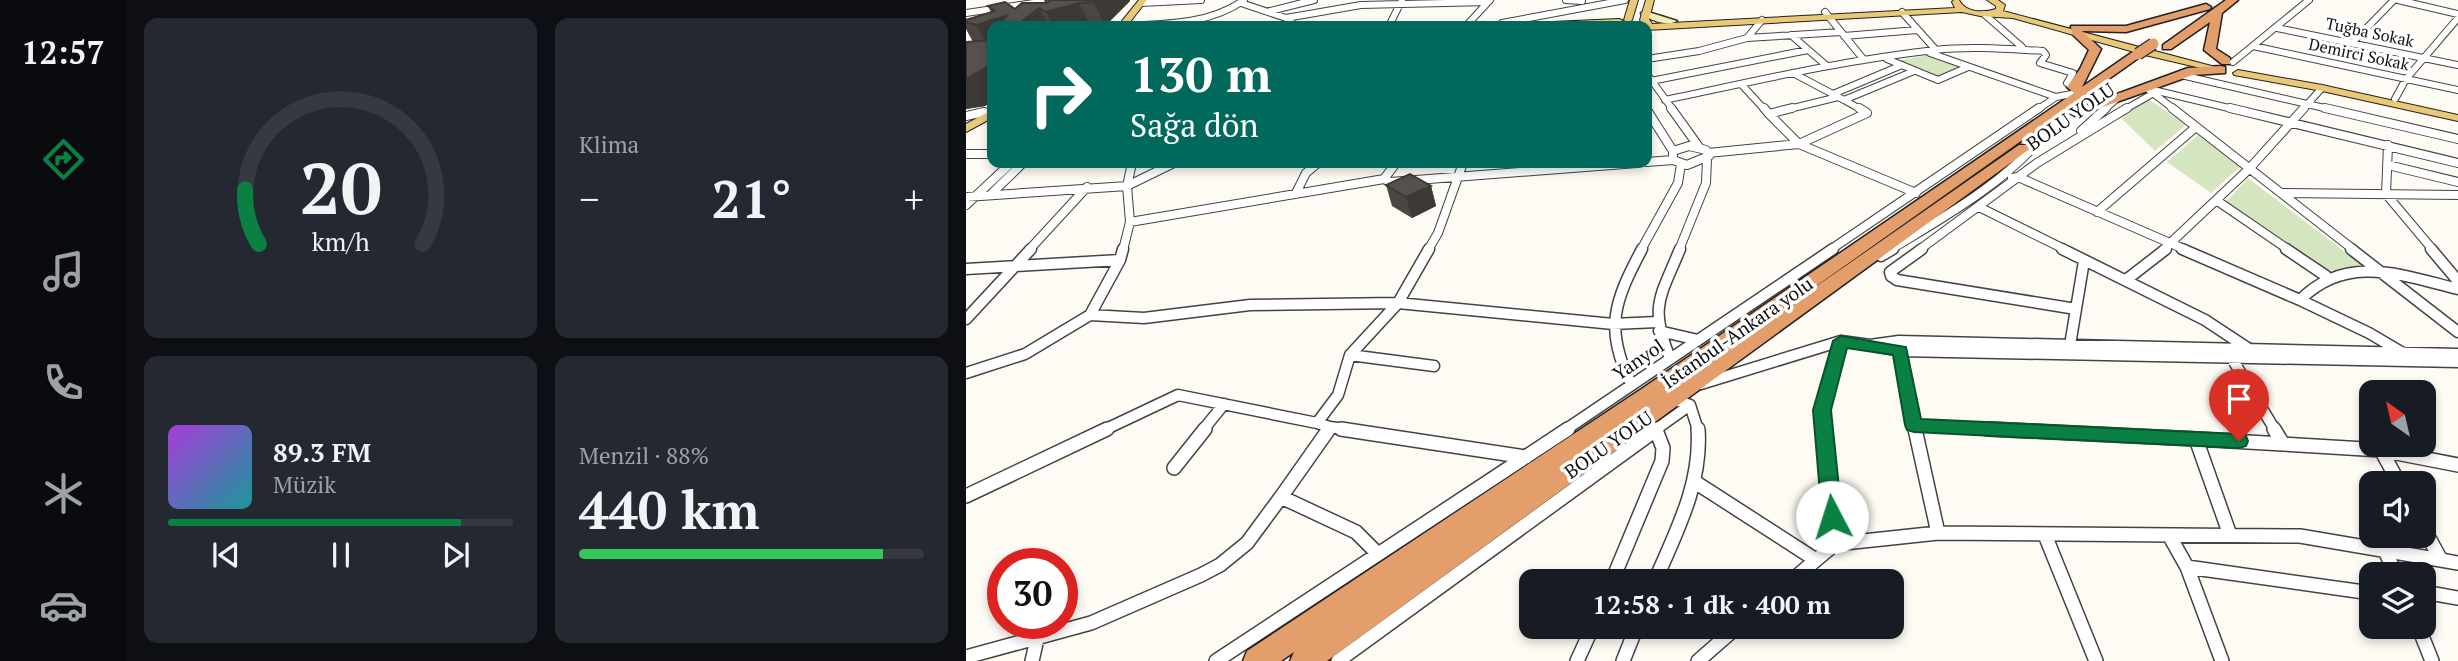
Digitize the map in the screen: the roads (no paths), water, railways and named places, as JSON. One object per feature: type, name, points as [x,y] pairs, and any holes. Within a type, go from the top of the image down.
[{"type":"highway","name":"BOLU YOLU","points":[[1304,661],[2075,112],[2213,6],[2233,0]]},
{"type":"highway","points":[[2075,30],[2126,29],[2213,6],[2210,50],[2229,66]]},
{"type":"highway","points":[[2075,30],[2095,49],[2077,89]]},
{"type":"highway","name":"İstanbul-Ankara yolu","points":[[1257,661],[1650,393],[2077,89],[2152,51]]},
{"type":"highway","points":[[2075,112],[2120,96],[2149,90],[2180,75],[2229,66]]},
{"type":"main road","points":[[1623,21],[1634,0]]},
{"type":"main road","points":[[1646,21],[1650,0]]},
{"type":"main road","points":[[1991,0],[1993,11]]},
{"type":"main road","points":[[1126,21],[1142,2]]},
{"type":"main road","points":[[1646,21],[1762,20],[1958,4],[2011,14],[2175,56],[2229,66]]},
{"type":"main road","points":[[1646,21],[1902,12],[1958,4]]},
{"type":"main road","points":[[2075,30],[2152,51],[2458,112]]},
{"type":"main road","points":[[2261,73],[2458,118]]},
{"type":"main road","points":[[966,123],[987,116]]},
{"type":"main road","points":[[966,129],[987,116]]},
{"type":"street","points":[[984,21],[985,0]]},
{"type":"street","points":[[985,10],[1044,0]]},
{"type":"street","points":[[966,12],[1054,0]]},
{"type":"street","points":[[1142,2],[1200,0]]},
{"type":"street","points":[[1193,8],[1200,0]]},
{"type":"street","points":[[1270,11],[1314,0]]},
{"type":"street","points":[[1566,0],[1582,3]]},
{"type":"street","points":[[1510,21],[1582,3],[1625,0]]},
{"type":"street","points":[[2229,66],[2309,0]]},
{"type":"street","points":[[2352,43],[2396,0],[2456,19],[2406,79],[2395,99]]},
{"type":"street","points":[[1193,21],[1217,14],[1242,1],[1290,21]]},
{"type":"street","points":[[1286,18],[1323,9],[1402,1],[1489,1]]},
{"type":"street","points":[[1392,21],[1402,1]]},
{"type":"street","points":[[1471,21],[1489,1]]},
{"type":"street","points":[[1574,21],[1582,3]]},
{"type":"street","points":[[1993,11],[2012,41],[2024,49]]},
{"type":"street","points":[[1902,12],[1932,51],[1968,67],[2056,97]]},
{"type":"street","points":[[1827,14],[1864,60]]},
{"type":"street","points":[[1184,21],[1187,15]]},
{"type":"street","points":[[1747,38],[1762,20]]},
{"type":"street","name":"Tuğba Sokak","points":[[2277,28],[2458,65]]},
{"type":"street","points":[[1652,58],[1699,51],[1747,38],[1917,30]]},
{"type":"street","points":[[1791,35],[1827,66]]},
{"type":"street","name":"Demirci Sokak","points":[[2253,46],[2458,90]]},
{"type":"street","points":[[1652,77],[1808,50]]},
{"type":"street","points":[[1665,100],[1827,66],[1932,51],[2043,51],[2046,55],[2039,63],[2073,74],[2067,83],[2077,89]]},
{"type":"street","points":[[1884,58],[1938,80],[1968,67]]},
{"type":"street","points":[[1838,97],[1902,65]]},
{"type":"street","points":[[1769,114],[1838,97],[1914,71]]},
{"type":"street","points":[[1652,161],[1676,158],[1698,164],[1707,156],[1799,144],[1867,113],[1793,73]]},
{"type":"street","points":[[2180,75],[2458,139]]},
{"type":"street","points":[[1652,82],[1707,156],[1706,183],[1659,294],[1658,326],[1670,358]]},
{"type":"street","points":[[1741,84],[1799,144],[1916,193]]},
{"type":"street","points":[[2126,280],[2169,245],[2249,169],[2322,88]]},
{"type":"street","name":"Yanyol","points":[[1216,661],[1526,457],[2056,97],[2077,89]]},
{"type":"street","points":[[2149,90],[2458,332]]},
{"type":"street","points":[[1662,396],[1997,180],[2075,138],[2149,90],[2458,163]]},
{"type":"street","points":[[2075,138],[2120,96]]},
{"type":"street","points":[[966,116],[987,115]]},
{"type":"street","points":[[1631,384],[1616,352],[1613,324],[1617,300],[1678,183],[1676,158],[1652,118]]},
{"type":"street","points":[[2097,212],[2196,127]]},
{"type":"street","points":[[2047,132],[2033,160],[2018,177],[1890,272],[1891,276],[1897,279],[2076,309]]},
{"type":"street","points":[[2388,145],[2386,194],[2458,281]]},
{"type":"street","points":[[1676,158],[1683,147],[1699,147]]},
{"type":"street","points":[[966,154],[987,154]]},
{"type":"street","points":[[2388,165],[2458,181]]},
{"type":"street","points":[[966,205],[970,197],[1005,168]]},
{"type":"street","points":[[990,195],[1018,168]]},
{"type":"street","points":[[966,373],[1025,354],[1090,316],[1120,260],[1130,222],[1127,186],[1131,168]]},
{"type":"street","points":[[970,197],[1127,186],[1164,168]]},
{"type":"street","points":[[1296,193],[1306,173],[1312,168]]},
{"type":"street","points":[[1384,179],[1392,168]]},
{"type":"street","points":[[1078,626],[1104,618],[1220,565],[1248,542],[1281,496],[1323,425],[1338,395],[1350,355],[1398,303],[1438,233],[1461,168]]},
{"type":"street","points":[[1130,222],[1384,179],[1390,182],[1457,178],[1562,168]]},
{"type":"street","points":[[1997,180],[2018,177],[2300,300],[2369,333],[2403,353]]},
{"type":"street","points":[[966,319],[1087,187]]},
{"type":"street","points":[[2281,193],[2458,195]]},
{"type":"street","points":[[2216,200],[2326,276]]},
{"type":"street","points":[[1979,207],[2205,320],[2250,349]]},
{"type":"street","points":[[966,269],[1120,260]]},
{"type":"street","points":[[2070,345],[2084,261]]},
{"type":"street","points":[[2300,300],[2326,276],[2353,271],[2386,274],[2458,289]]},
{"type":"street","points":[[1090,316],[1144,318],[1250,305],[1398,303],[1658,326],[1698,340]]},
{"type":"street","points":[[1662,396],[1841,341],[1870,345],[2458,362]]},
{"type":"street","points":[[1835,544],[1822,410],[1841,341]]},
{"type":"street","points":[[1900,346],[2070,345],[2458,354]]},
{"type":"street","points":[[1900,346],[1938,533]]},
{"type":"street","points":[[1350,355],[1434,366]]},
{"type":"street","points":[[2231,357],[2283,444]]},
{"type":"street","points":[[966,496],[1178,394],[1323,425],[1526,457]]},
{"type":"street","points":[[1662,396],[1690,405]]},
{"type":"street","points":[[1174,468],[1224,404]]},
{"type":"street","points":[[1338,661],[1690,405]]},
{"type":"street","points":[[1660,569],[1695,482],[1699,428],[1690,405]]},
{"type":"street","points":[[1914,425],[2359,449]]},
{"type":"street","points":[[1617,569],[1662,461],[1663,448],[1656,430]]},
{"type":"street","points":[[2196,439],[2230,535]]},
{"type":"street","points":[[2417,457],[2458,465]]},
{"type":"street","points":[[1695,482],[1816,560]]},
{"type":"street","points":[[1281,496],[1356,532],[1377,554]]},
{"type":"street","points":[[1805,569],[1835,544],[1938,533],[2300,536],[2458,564]]},
{"type":"street","points":[[2045,535],[2096,661]]},
{"type":"street","points":[[2169,535],[2187,567],[2222,661]]},
{"type":"street","points":[[2434,548],[2441,560]]},
{"type":"street","points":[[2385,551],[2390,562]]},
{"type":"street","points":[[2187,567],[2359,591]]},
{"type":"street","points":[[2436,594],[2458,598]]},
{"type":"street","points":[[966,657],[1037,639],[1032,661]]},
{"type":"street","points":[[1577,661],[1587,639]]},
{"type":"street","points":[[1623,661],[1632,639]]},
{"type":"street","points":[[1698,661],[1723,639]]},
{"type":"street","points":[[2423,639],[2432,661]]}]
